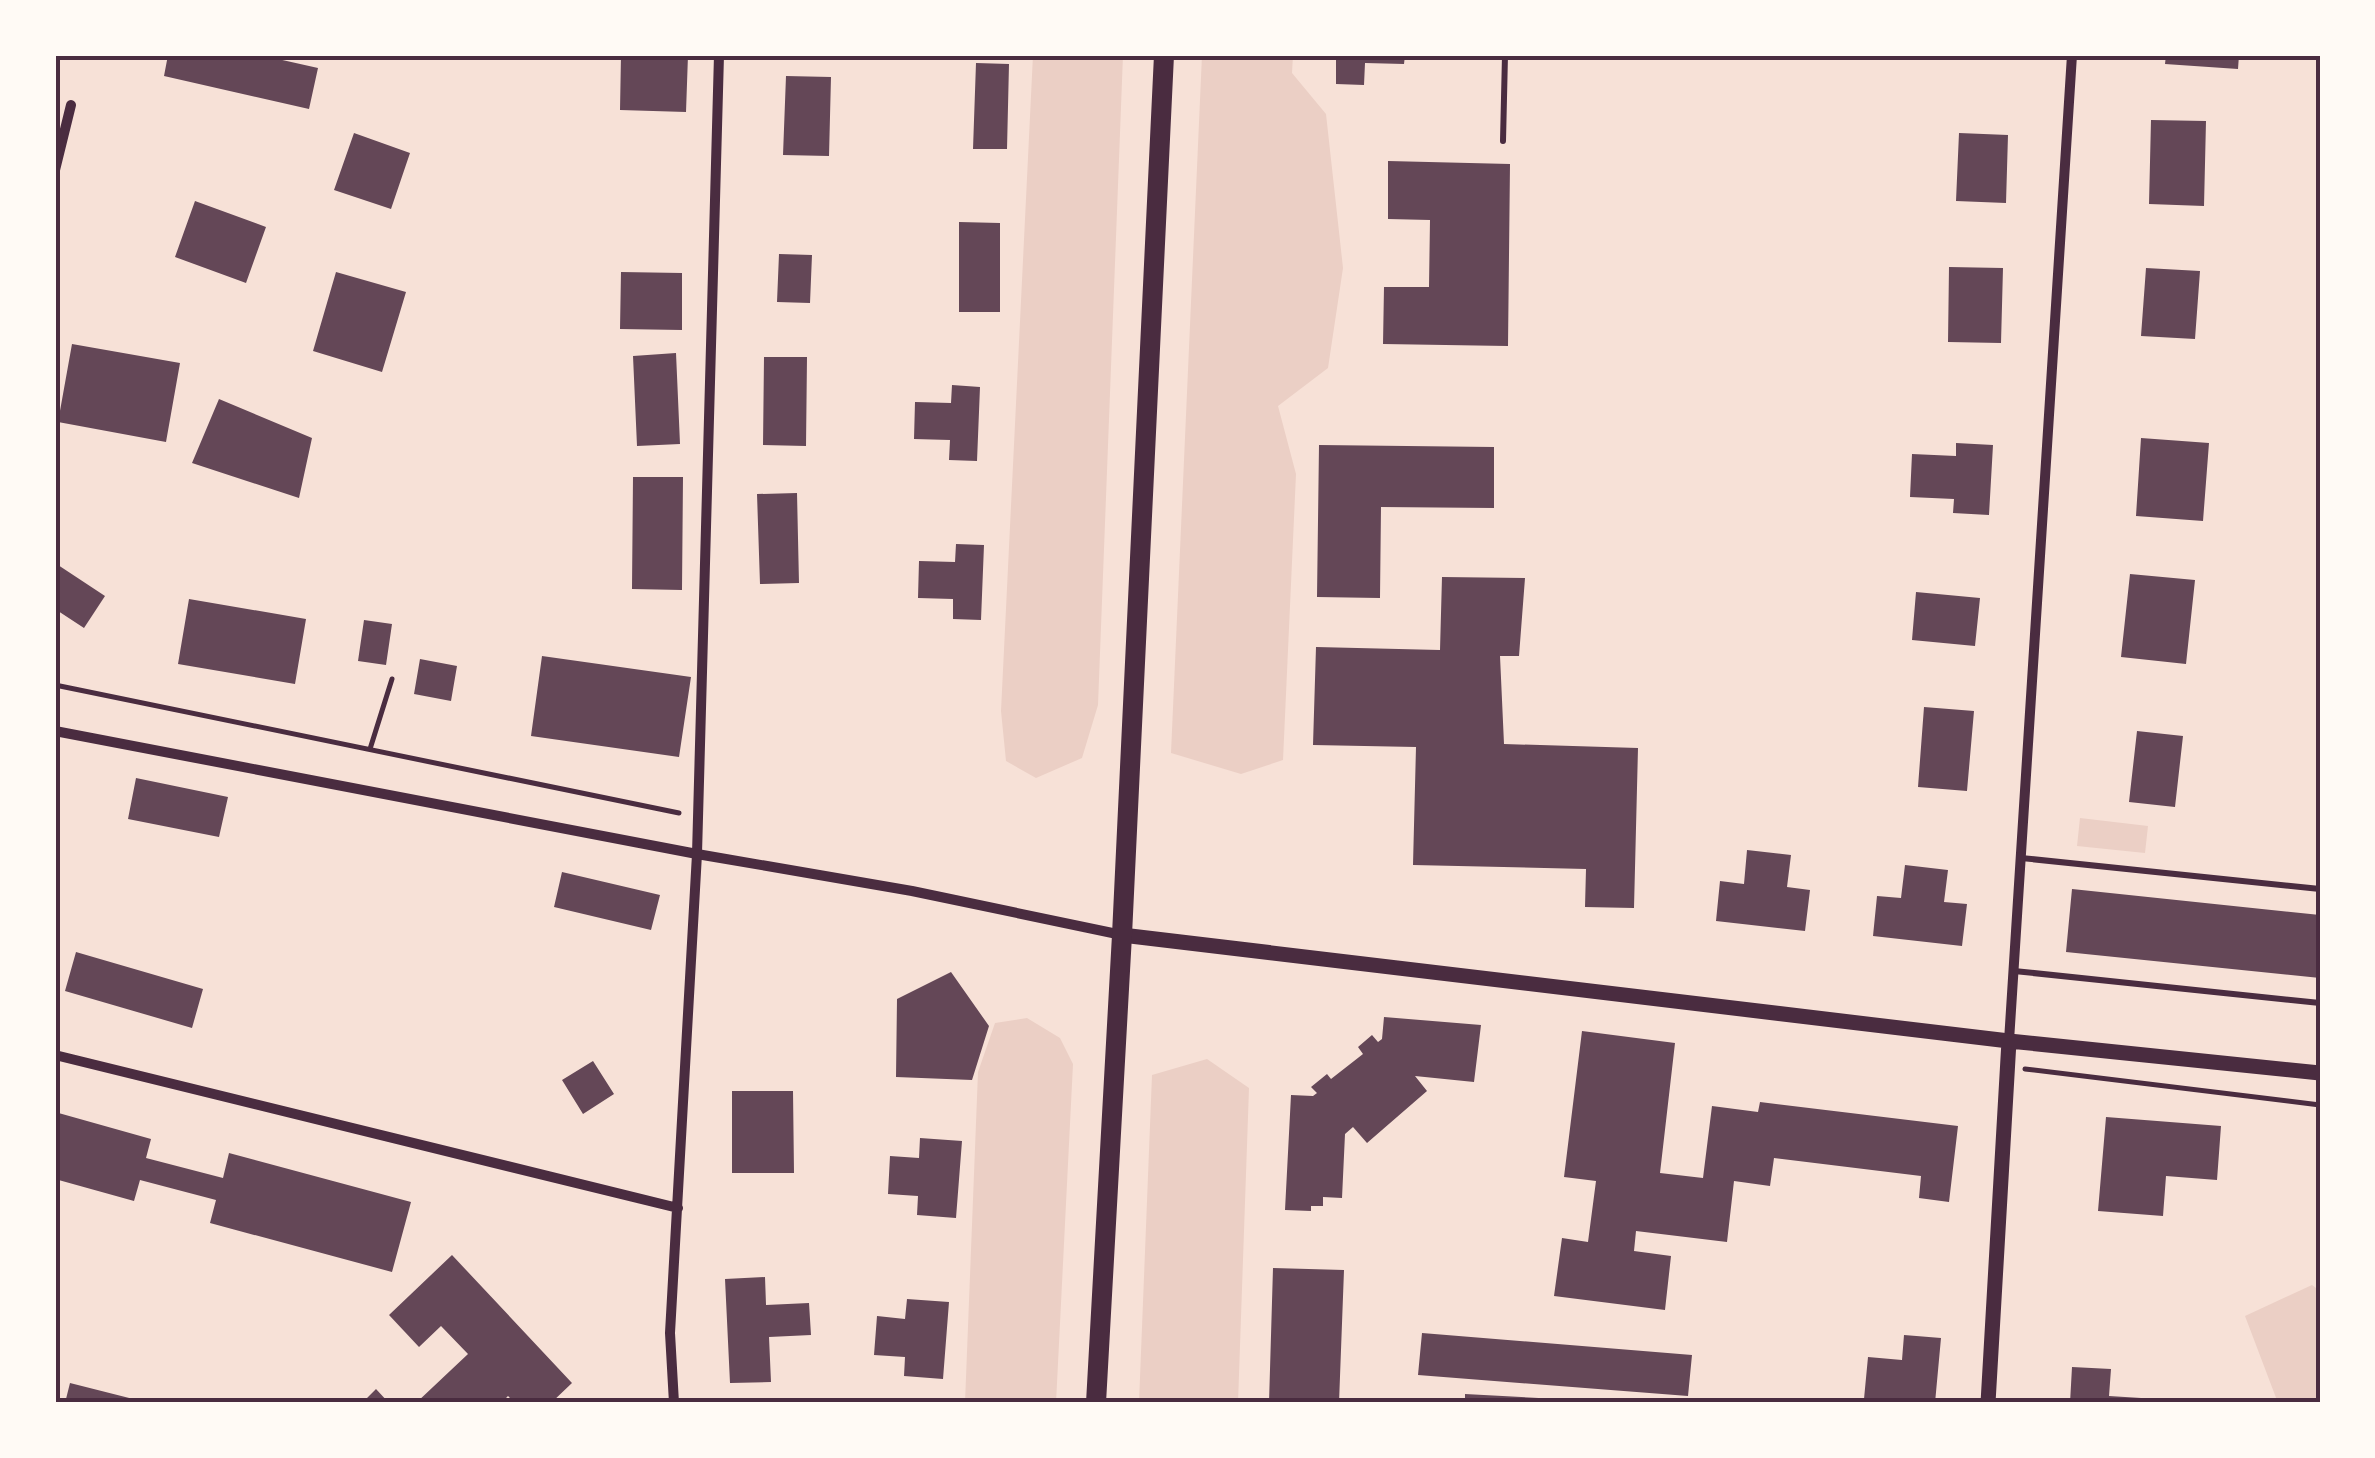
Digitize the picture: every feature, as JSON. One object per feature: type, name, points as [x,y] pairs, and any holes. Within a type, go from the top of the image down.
[{"type":"main road","points":[[1096,1403],[1164,55]]},
{"type":"street","points":[[674,1403],[670,1333],[697,854],[719,55]]},
{"type":"street","points":[[1988,1403],[2072,55]]},
{"type":"street","points":[[55,170],[71,106]]},
{"type":"street","points":[[55,731],[697,854],[912,890],[1122,934],[2009,1041],[2320,1073]]},
{"type":"street","points":[[55,1055],[678,1208]]},
{"type":"lane","points":[[1503,141],[1505,55]]},
{"type":"lane","points":[[2021,858],[2320,890]]},
{"type":"lane","points":[[2014,971],[2320,1003]]},
{"type":"path","points":[[370,750],[392,679]]},
{"type":"path","points":[[55,685],[698,817]]},
{"type":"path","points":[[2008,1067],[2320,1105]]},
{"type":"shaded area","points":[[1033,55],[1123,55],[1098,705],[1082,758],[1036,778],[1006,761],[1001,711]]},
{"type":"shaded area","points":[[1202,55],[1293,55],[1292,73],[1326,114],[1343,268],[1328,368],[1278,406],[1296,474],[1283,760],[1241,774],[1171,753]]},
{"type":"shaded area","points":[[2080,818],[2148,826],[2145,853],[2077,846]]},
{"type":"shaded area","points":[[1027,1018],[1060,1038],[1073,1064],[1056,1403],[965,1403],[978,1072],[995,1023]]},
{"type":"shaded area","points":[[1207,1059],[1249,1088],[1238,1403],[1139,1403],[1152,1075]]},
{"type":"shaded area","points":[[2312,1285],[2320,1291],[2320,1403],[2278,1403],[2245,1316]]},
{"type":"building","points":[[168,55],[260,55],[318,68],[309,109],[164,76]]},
{"type":"building","points":[[621,55],[688,55],[686,112],[620,110]]},
{"type":"building","points":[[1336,55],[1405,55],[1404,64],[1365,63],[1364,85],[1336,84]]},
{"type":"building","points":[[2166,55],[2239,55],[2238,69],[2165,64]]},
{"type":"building","points":[[976,63],[1009,64],[1007,149],[973,149]]},
{"type":"building","points":[[786,76],[831,77],[829,156],[783,155]]},
{"type":"building","points":[[2151,120],[2206,121],[2204,206],[2149,204]]},
{"type":"building","points":[[354,133],[410,153],[391,209],[334,190]]},
{"type":"building","points":[[1959,133],[2008,135],[2006,203],[1956,201]]},
{"type":"building","points":[[1388,161],[1510,164],[1508,346],[1383,344],[1384,287],[1429,287],[1430,220],[1388,219]]},
{"type":"building","points":[[195,201],[266,227],[246,283],[175,257]]},
{"type":"building","points":[[959,222],[1000,223],[1000,312],[959,312]]},
{"type":"building","points":[[779,254],[812,255],[810,303],[777,302]]},
{"type":"building","points":[[1949,267],[2003,268],[2001,343],[1948,342]]},
{"type":"building","points":[[2146,268],[2200,271],[2195,339],[2141,336]]},
{"type":"building","points":[[336,272],[406,292],[382,372],[313,351]]},
{"type":"building","points":[[621,272],[682,273],[682,330],[620,329]]},
{"type":"building","points":[[72,344],[180,363],[166,442],[58,422]]},
{"type":"building","points":[[676,353],[680,444],[637,446],[633,356]]},
{"type":"building","points":[[764,357],[807,357],[806,446],[763,445]]},
{"type":"building","points":[[952,385],[980,387],[977,461],[949,460],[950,440],[914,439],[915,402],[951,403]]},
{"type":"building","points":[[219,399],[312,438],[299,498],[192,463]]},
{"type":"building","points":[[2141,438],[2209,443],[2203,521],[2136,516]]},
{"type":"building","points":[[1956,443],[1993,445],[1989,515],[1953,513],[1954,499],[1910,497],[1912,454],[1956,456]]},
{"type":"building","points":[[1319,445],[1494,447],[1494,508],[1381,507],[1380,598],[1317,597]]},
{"type":"building","points":[[633,477],[683,477],[682,590],[632,589]]},
{"type":"building","points":[[797,493],[799,583],[760,584],[757,494]]},
{"type":"building","points":[[956,544],[984,545],[981,620],[953,619],[953,599],[918,598],[919,561],[955,562]]},
{"type":"building","points":[[55,563],[105,596],[84,628],[55,609]]},
{"type":"building","points":[[2130,574],[2195,580],[2186,664],[2121,657]]},
{"type":"building","points":[[1442,577],[1525,578],[1519,656],[1500,656],[1504,744],[1638,748],[1634,908],[1585,907],[1586,869],[1413,865],[1416,747],[1313,745],[1316,647],[1440,650]]},
{"type":"building","points":[[1916,592],[1980,598],[1975,646],[1912,640]]},
{"type":"building","points":[[189,599],[306,619],[295,684],[178,664]]},
{"type":"building","points":[[364,620],[392,624],[386,665],[358,661]]},
{"type":"building","points":[[542,656],[691,677],[679,757],[531,736]]},
{"type":"building","points":[[420,659],[457,666],[451,701],[414,694]]},
{"type":"building","points":[[1924,707],[1974,711],[1967,791],[1918,787]]},
{"type":"building","points":[[2137,731],[2183,736],[2175,807],[2129,802]]},
{"type":"building","points":[[136,778],[228,797],[219,837],[128,819]]},
{"type":"building","points":[[1747,850],[1791,855],[1787,887],[1810,890],[1805,931],[1716,921],[1720,881],[1744,884]]},
{"type":"building","points":[[1905,865],[1948,870],[1944,902],[1967,904],[1962,946],[1873,936],[1877,896],[1901,898]]},
{"type":"building","points":[[562,872],[660,895],[651,930],[554,907]]},
{"type":"building","points":[[2072,889],[2320,915],[2320,978],[2066,952]]},
{"type":"building","points":[[76,952],[203,989],[192,1028],[65,991]]},
{"type":"building","points":[[951,972],[989,1026],[972,1080],[896,1077],[897,999]]},
{"type":"building","points":[[1384,1017],[1481,1025],[1474,1082],[1415,1076],[1427,1091],[1367,1143],[1353,1127],[1345,1134],[1342,1198],[1323,1197],[1323,1206],[1311,1206],[1311,1211],[1285,1210],[1291,1095],[1313,1096],[1317,1093],[1311,1087],[1327,1074],[1331,1079],[1363,1054],[1358,1047],[1372,1035],[1378,1042],[1382,1039]]},
{"type":"building","points":[[1582,1031],[1675,1043],[1660,1173],[1703,1178],[1712,1106],[1758,1112],[1760,1102],[1958,1126],[1949,1202],[1919,1198],[1921,1176],[1774,1158],[1770,1186],[1734,1181],[1727,1242],[1636,1231],[1634,1251],[1671,1256],[1665,1310],[1554,1296],[1562,1238],[1588,1242],[1596,1181],[1564,1177]]},
{"type":"building","points":[[593,1061],[614,1094],[583,1114],[562,1080]]},
{"type":"building","points":[[732,1091],[793,1091],[794,1173],[732,1173]]},
{"type":"building","points":[[55,1112],[151,1139],[146,1158],[223,1178],[229,1153],[411,1202],[392,1272],[210,1223],[216,1200],[140,1180],[134,1201],[55,1179]]},
{"type":"building","points":[[2106,1117],[2221,1126],[2217,1180],[2166,1176],[2163,1216],[2098,1211]]},
{"type":"building","points":[[920,1138],[962,1141],[956,1218],[917,1215],[918,1196],[888,1194],[890,1156],[919,1158]]},
{"type":"building","points":[[452,1255],[572,1383],[551,1403],[515,1403],[508,1396],[501,1403],[416,1403],[468,1354],[441,1326],[419,1347],[389,1315]]},
{"type":"building","points":[[1273,1268],[1344,1270],[1339,1403],[1269,1403]]},
{"type":"building","points":[[765,1277],[766,1305],[809,1303],[811,1335],[769,1337],[771,1382],[730,1383],[725,1279]]},
{"type":"building","points":[[907,1299],[949,1302],[943,1379],[904,1376],[905,1357],[874,1355],[877,1316],[905,1319]]},
{"type":"building","points":[[1422,1333],[1692,1355],[1688,1396],[1418,1375]]},
{"type":"building","points":[[1904,1335],[1941,1338],[1935,1403],[1864,1399],[1868,1357],[1902,1360]]},
{"type":"building","points":[[2072,1367],[2111,1369],[2109,1396],[2141,1398],[2141,1403],[2070,1403]]},
{"type":"building","points":[[70,1383],[145,1402],[65,1403]]},
{"type":"building","points":[[376,1389],[389,1403],[362,1403]]},
{"type":"building","points":[[1465,1394],[1577,1400],[1577,1403],[1465,1403]]}]
